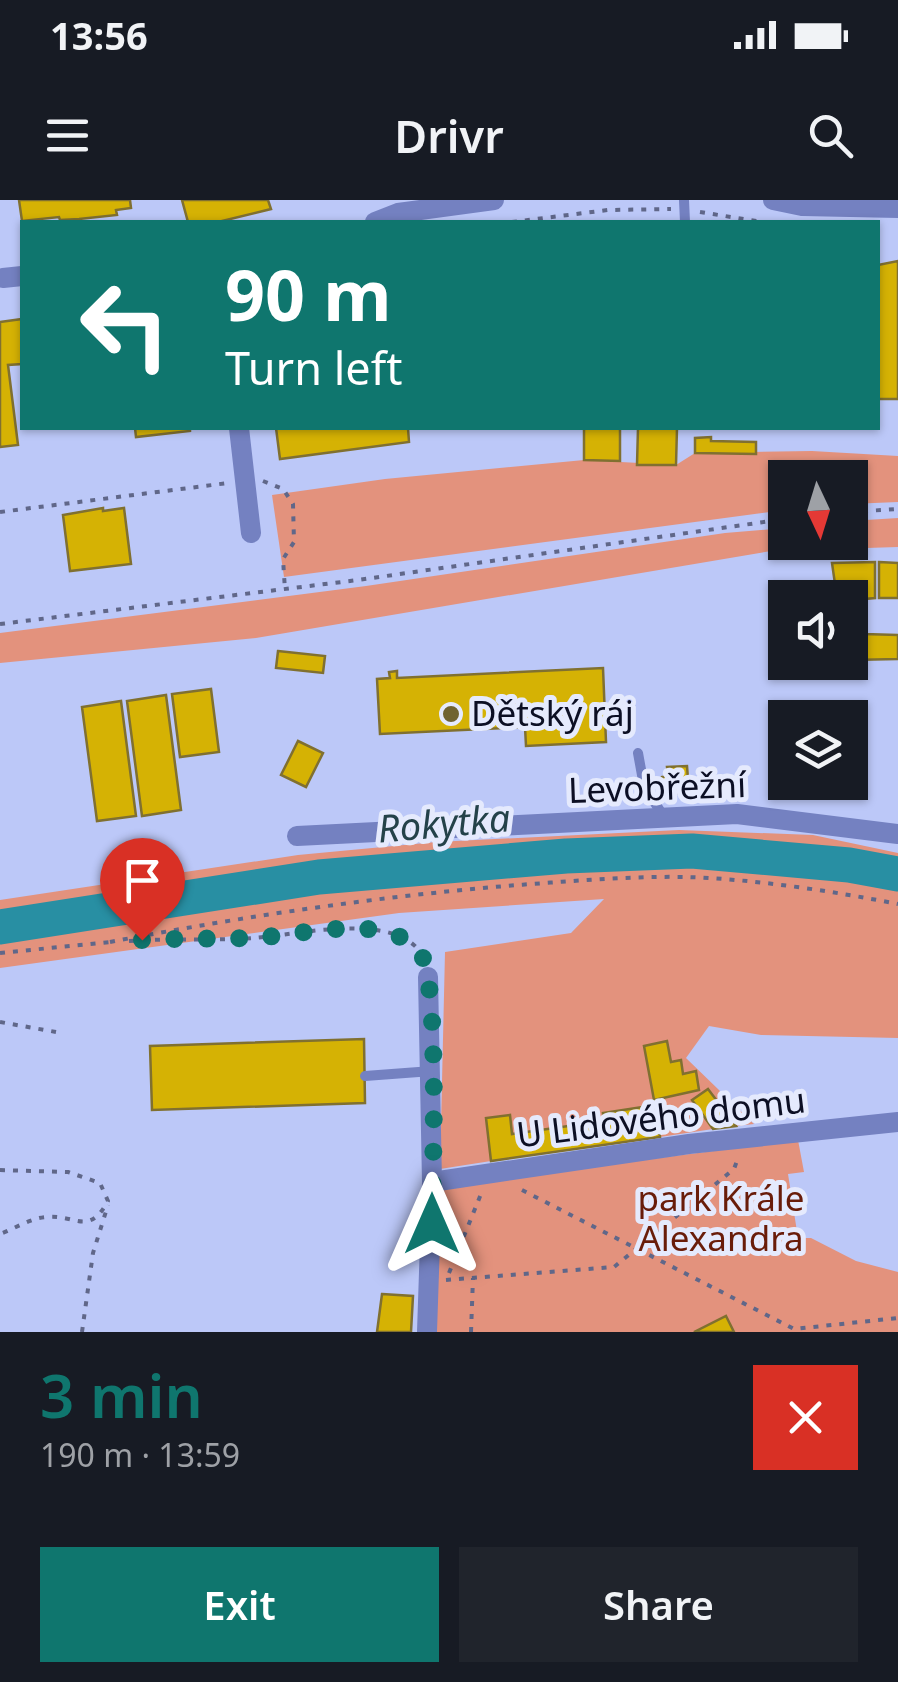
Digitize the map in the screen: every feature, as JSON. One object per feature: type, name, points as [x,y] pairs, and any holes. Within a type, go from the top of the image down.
[{"type":"street","points":[[379,220],[410,206],[494,200]]},
{"type":"street","points":[[774,200],[802,206],[898,208]]},
{"type":"street","points":[[239,430],[251,533]]},
{"type":"street","name":"Levobřežní","points":[[297,836],[738,814],[898,834]]},
{"type":"street","points":[[426,1332],[432,1182],[428,977]]},
{"type":"street","name":"U Lidového domu","points":[[432,1182],[740,1138],[898,1122]]},
{"type":"lane","points":[[638,752],[644,786],[665,818]]},
{"type":"lane","points":[[365,1076],[432,1071]]},
{"type":"path","points":[[528,220],[684,204],[753,220]]},
{"type":"path","points":[[0,512],[245,480],[269,482],[283,490],[292,504],[294,542],[283,559],[286,590]]},
{"type":"path","points":[[868,511],[898,509]]},
{"type":"path","points":[[0,624],[286,590],[768,521]]},
{"type":"path","points":[[110,942],[235,918],[404,894],[575,881],[688,877],[848,894],[898,904]]},
{"type":"path","points":[[0,953],[110,942],[253,938],[368,929],[404,938],[422,953],[428,977]]},
{"type":"path","points":[[0,1022],[56,1032]]},
{"type":"path","points":[[489,1173],[447,1280],[614,1267],[734,1169],[740,1138]]},
{"type":"path","points":[[0,1170],[68,1172],[100,1184],[108,1201],[94,1253],[82,1332]]},
{"type":"path","points":[[522,1190],[794,1329],[898,1318]]},
{"type":"path","points":[[0,1234],[45,1217],[92,1221],[108,1201]]},
{"type":"path","points":[[471,1332],[473,1278]]},
{"type":"green space","points":[[812,451],[898,456],[898,502],[868,503],[868,460],[768,460],[768,512],[284,577],[272,495],[385,479],[584,460],[676,465],[695,453]]},
{"type":"green space","points":[[898,518],[898,547],[868,548],[868,520]]},
{"type":"green space","points":[[768,529],[768,552],[256,638],[0,663],[0,633],[366,586]]},
{"type":"green space","points":[[679,830],[813,835],[898,853],[898,1038],[761,1035],[709,1026],[686,1058],[754,1124],[736,1126],[708,1089],[693,1100],[713,1129],[660,1137],[655,1106],[604,1113],[604,1121],[512,1134],[509,1115],[486,1118],[491,1161],[440,1169],[445,952],[571,933],[604,899],[399,913],[0,968],[0,900],[298,855],[436,842]]},
{"type":"green space","name":"park Krále Alexandra","points":[[798,1140],[804,1172],[788,1174],[798,1238],[811,1238],[856,1261],[898,1272],[898,1332],[734,1332],[725,1316],[694,1332],[434,1332],[438,1191],[534,1174]]},
{"type":"building","points":[[19,200],[130,200],[131,208],[116,210],[117,215],[22,220]]},
{"type":"building","points":[[182,200],[268,200],[271,209],[226,220],[187,220]]},
{"type":"building","points":[[898,261],[898,399],[880,399],[880,265]]},
{"type":"building","points":[[20,319],[20,364],[8,365],[18,445],[0,447],[0,322]]},
{"type":"building","points":[[135,430],[190,430],[190,431],[136,437]]},
{"type":"building","points":[[276,430],[408,430],[409,442],[280,459]]},
{"type":"building","points":[[584,430],[620,430],[620,461],[584,460]]},
{"type":"building","points":[[638,430],[677,430],[676,465],[637,465]]},
{"type":"building","points":[[711,437],[711,441],[756,442],[756,454],[695,453],[695,438]]},
{"type":"building","points":[[124,508],[131,564],[70,571],[63,515]]},
{"type":"building","points":[[875,562],[875,598],[868,599],[868,580],[834,580],[832,563]]},
{"type":"building","points":[[879,562],[898,563],[898,598],[879,598]]},
{"type":"building","points":[[868,634],[898,635],[898,659],[868,660]]},
{"type":"building","points":[[278,651],[325,656],[323,673],[276,668]]},
{"type":"building","points":[[603,668],[606,742],[526,746],[525,727],[380,734],[377,679],[390,678],[389,672],[397,671],[397,678]]},
{"type":"building","points":[[211,689],[219,752],[180,757],[172,694]]},
{"type":"building","points":[[166,695],[181,810],[142,816],[127,701]]},
{"type":"building","points":[[121,701],[136,816],[97,821],[82,707]]},
{"type":"building","points":[[298,741],[323,753],[306,787],[281,775]]},
{"type":"building","points":[[687,766],[689,792],[669,794],[662,777],[668,776],[667,767]]},
{"type":"building","points":[[364,1039],[365,1103],[152,1110],[150,1046]]},
{"type":"building","points":[[667,1041],[671,1062],[681,1060],[683,1074],[696,1071],[699,1090],[654,1100],[644,1046]]},
{"type":"building","points":[[708,1089],[736,1126],[713,1129],[692,1100]]},
{"type":"building","points":[[656,1105],[660,1137],[491,1161],[486,1118],[510,1115],[512,1134],[604,1121],[603,1113]]},
{"type":"building","points":[[382,1294],[413,1296],[411,1332],[377,1332]]},
{"type":"building","points":[[726,1316],[734,1332],[694,1332]]},
{"type":"waterway","name":"Rokytka","points":[[0,927],[319,877],[566,856],[692,851],[849,865],[898,874]]},
{"type":"place","name":"Dětský ráj","points":[[451,714]]},
{"type":"route","points":[[142,940],[253,938],[368,929],[404,938],[422,953],[428,977],[432,1035],[432,1224]]}]
